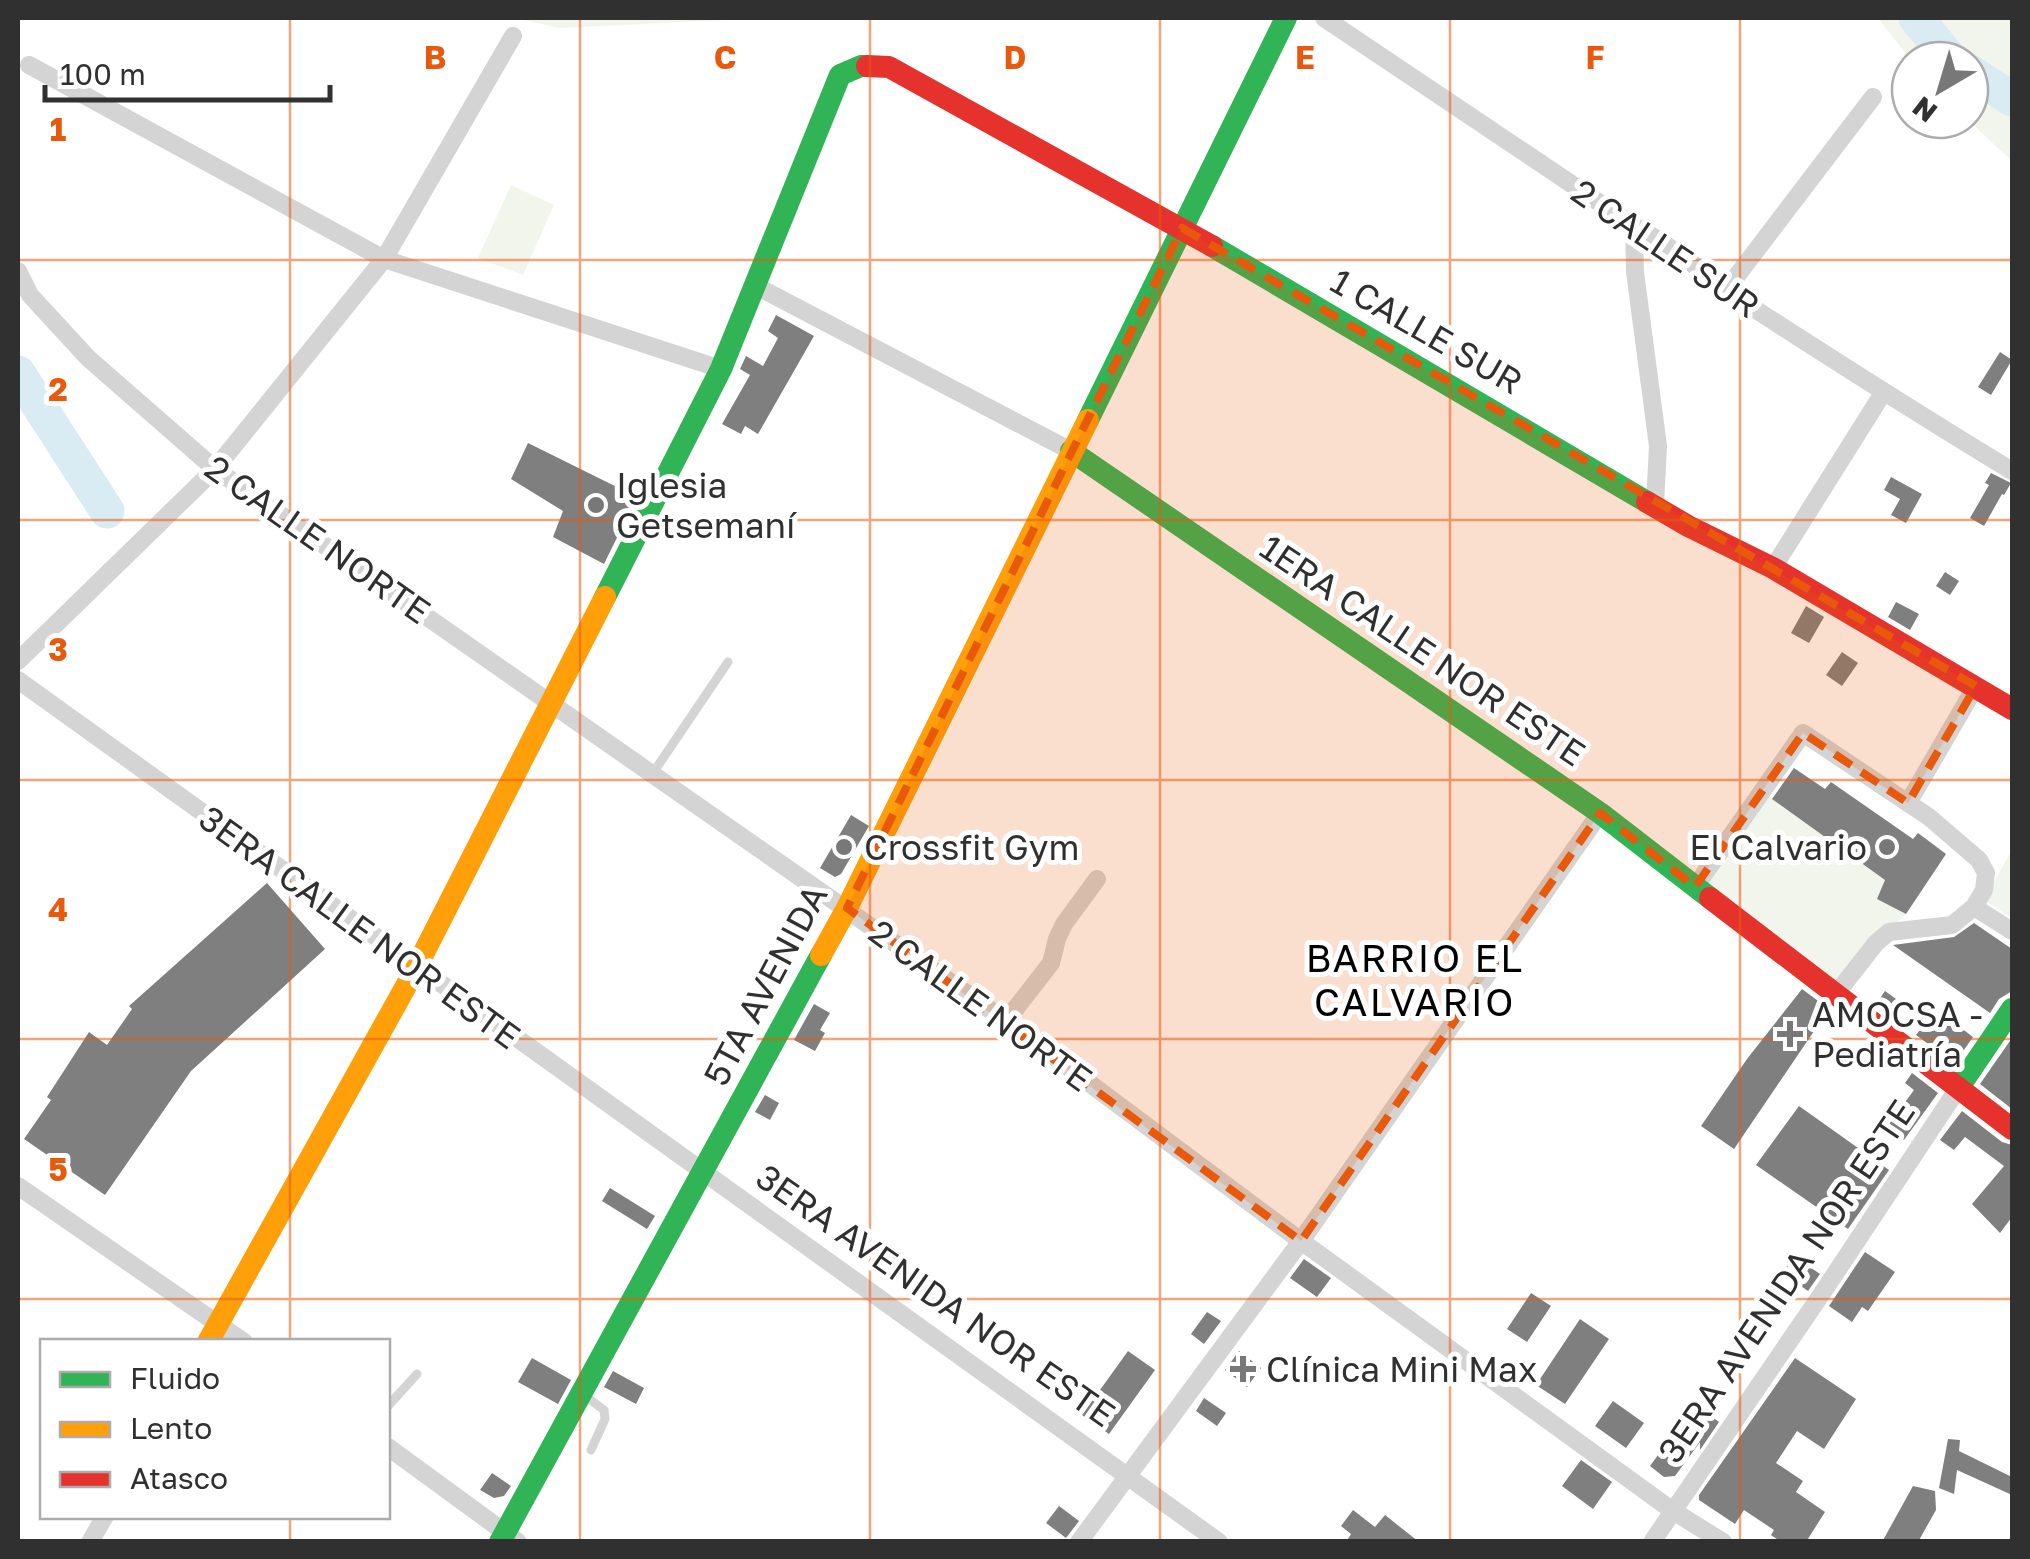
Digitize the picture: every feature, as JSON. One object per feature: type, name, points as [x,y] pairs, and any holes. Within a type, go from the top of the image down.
[{"type":"street","name":"5TA AVENIDA","points":[[508,1538],[846,908],[1286,18]]},
{"type":"street","name":"2 CALLE SUR","points":[[1324,18],[1670,248],[1726,290],[1883,393],[2012,471]]},
{"type":"street","points":[[18,661],[215,468],[384,259],[513,36]]},
{"type":"street","points":[[29,65],[384,259],[721,369]]},
{"type":"street","name":"1 CALLE SUR","points":[[756,286],[840,75],[861,66],[890,67],[1182,228],[1688,526],[1773,568],[2012,709]]},
{"type":"street","points":[[1726,290],[1874,97]]},
{"type":"street","points":[[1634,226],[1635,272],[1658,446],[1655,505]]},
{"type":"street","name":"2 CALLE NORTE","points":[[18,271],[30,295],[88,358],[215,468],[1006,1021],[1300,1241],[1672,1511],[1723,1542]]},
{"type":"street","points":[[18,1186],[214,1332],[416,968],[721,369],[756,286]]},
{"type":"street","name":"1ERA CALLE NOR ESTE","points":[[756,286],[1070,451],[1600,813],[2012,1129]]},
{"type":"street","points":[[1773,568],[1883,393]]},
{"type":"street","name":"3ERA CALLE NOR ESTE","points":[[18,680],[704,1173]]},
{"type":"street","points":[[1908,804],[1976,686]]},
{"type":"street","points":[[1695,887],[1803,732],[1929,817],[1979,860],[1986,873],[1984,890],[1974,907],[1952,925],[1889,932],[1836,994]]},
{"type":"street","points":[[1078,1542],[1300,1241],[1600,813]]},
{"type":"street","points":[[1006,1021],[1052,963],[1057,938],[1098,878]]},
{"type":"street","points":[[1974,907],[2012,931]]},
{"type":"street","name":"3ERA AVENIDA NOR ESTE","points":[[1652,1542],[2012,1010]]},
{"type":"street","name":"3ERA AVENIDA NOR ESTE","points":[[704,1173],[1220,1542]]},
{"type":"street","points":[[390,1449],[508,1538]]},
{"type":"street","points":[[90,1542],[103,1519]]},
{"type":"lane","points":[[653,774],[728,662]]},
{"type":"lane","points":[[390,1404],[417,1374]]},
{"type":"lane","points":[[582,1394],[604,1410],[606,1418],[590,1450]]},
{"type":"highlighted area","points":[[1182,228],[1976,686],[1908,803],[1803,733],[1695,887],[1600,813],[1301,1241],[847,908]]},
{"type":"shaded area","points":[[516,18],[771,18],[558,28]]},
{"type":"shaded area","points":[[1878,18],[2012,18],[2012,161],[1989,140],[1990,40],[1895,40]]},
{"type":"shaded area","points":[[511,185],[554,205],[523,275],[478,258]]},
{"type":"shaded area","points":[[1768,796],[1885,880],[1878,899],[1906,914],[1835,981],[1705,883]]},
{"type":"shaded area","points":[[2012,850],[2012,918],[1984,900]]},
{"type":"building","points":[[776,315],[814,336],[758,434],[745,426],[741,434],[722,424],[750,375],[740,369],[746,356],[763,366],[778,338],[768,331]]},
{"type":"building","points":[[2000,352],[2012,360],[1991,395],[1978,387]]},
{"type":"building","name":"Iglesia Getsemaní","points":[[528,443],[637,497],[604,564],[553,537],[563,511],[511,479]]},
{"type":"building","points":[[1991,473],[2011,483],[1984,526],[1970,518],[1989,485],[1985,483]]},
{"type":"building","points":[[1891,477],[1922,494],[1906,523],[1891,515],[1900,499],[1884,490]]},
{"type":"building","points":[[1945,572],[1959,581],[1950,595],[1936,586]]},
{"type":"building","points":[[1896,602],[1919,614],[1910,630],[1888,617]]},
{"type":"building","points":[[1806,606],[1824,617],[1809,643],[1791,633]]},
{"type":"building","points":[[1842,652],[1858,663],[1842,686],[1826,675]]},
{"type":"building","name":"El Calvario","points":[[1794,768],[1825,789],[1831,782],[1913,839],[1918,833],[1946,854],[1906,914],[1877,899],[1885,880],[1772,799]]},
{"type":"building","name":"Crossfit Gym","points":[[851,815],[869,826],[841,874],[835,877],[820,868]]},
{"type":"building","points":[[267,883],[325,949],[191,1071],[105,1195],[24,1139],[89,1032],[107,1045],[132,1009],[129,1006]]},
{"type":"building","points":[[1974,923],[2012,949],[2012,991],[1999,999],[1990,1013],[1893,945],[1954,937]]},
{"type":"building","points":[[1802,989],[1829,1009],[1734,1149],[1701,1126]]},
{"type":"building","points":[[1885,991],[1903,1004],[1893,1017],[1876,1004]]},
{"type":"building","points":[[814,1004],[830,1013],[820,1030],[825,1033],[815,1051],[794,1040]]},
{"type":"building","points":[[1936,1009],[1973,1037],[1959,1057],[1936,1040],[1931,1046],[1916,1035]]},
{"type":"building","points":[[2012,1038],[2012,1109],[1980,1084]]},
{"type":"building","points":[[1912,1073],[1938,1093],[1904,1140],[1887,1127],[1914,1090],[1905,1083]]},
{"type":"building","points":[[765,1095],[779,1103],[770,1120],[755,1112]]},
{"type":"building","points":[[1799,1106],[1889,1170],[1848,1229],[1756,1165]]},
{"type":"building","points":[[1962,1111],[2002,1142],[2012,1145],[2012,1217],[2000,1233],[1972,1204],[2004,1166],[1965,1137],[1954,1150],[1940,1140]]},
{"type":"building","points":[[610,1188],[655,1216],[647,1229],[602,1201]]},
{"type":"building","points":[[1865,1252],[1895,1272],[1868,1311],[1862,1307],[1852,1322],[1829,1306]]},
{"type":"building","points":[[1794,1256],[1820,1274],[1808,1291],[1782,1273]]},
{"type":"building","points":[[1304,1259],[1331,1278],[1317,1297],[1290,1278]]},
{"type":"building","points":[[1531,1293],[1551,1306],[1527,1342],[1507,1329]]},
{"type":"building","points":[[1207,1312],[1221,1321],[1204,1344],[1191,1334]]},
{"type":"building","points":[[1580,1319],[1609,1339],[1565,1404],[1536,1385]]},
{"type":"building","points":[[1128,1351],[1155,1370],[1109,1434],[1082,1415]]},
{"type":"building","name":"Clínica Mini Max","points":[[1239,1351],[1261,1368],[1247,1387],[1225,1370]]},
{"type":"building","points":[[532,1358],[571,1380],[558,1404],[518,1382]]},
{"type":"building","points":[[1795,1358],[1856,1399],[1824,1449],[1797,1431],[1776,1463],[1803,1481],[1796,1492],[1825,1512],[1806,1542],[1781,1542],[1771,1535],[1774,1530],[1744,1510],[1735,1524],[1699,1500],[1699,1495]]},
{"type":"building","points":[[613,1371],[644,1388],[636,1404],[604,1387]]},
{"type":"building","points":[[1204,1398],[1226,1413],[1217,1426],[1196,1411]]},
{"type":"building","points":[[1613,1401],[1644,1423],[1626,1448],[1595,1426]]},
{"type":"building","points":[[1695,1404],[1719,1422],[1675,1476],[1664,1477],[1650,1466]]},
{"type":"building","points":[[1948,1439],[1960,1440],[1959,1451],[2012,1477],[2012,1495],[1957,1470],[1954,1494],[1939,1488]]},
{"type":"building","points":[[1581,1460],[1612,1482],[1593,1509],[1562,1486]]},
{"type":"building","points":[[492,1473],[511,1486],[504,1496],[494,1498],[480,1490]]},
{"type":"building","points":[[1913,1486],[1935,1491],[1936,1510],[1918,1542],[1882,1542]]},
{"type":"building","points":[[1059,1506],[1079,1521],[1066,1538],[1046,1523]]},
{"type":"building","points":[[1353,1510],[1375,1527],[1385,1515],[1419,1542],[1346,1542],[1351,1534],[1341,1526]]},
{"type":"waterway","points":[[1916,18],[1934,40]]},
{"type":"waterway","points":[[1990,85],[2012,99]]},
{"type":"waterway","points":[[18,373],[107,511]]},
{"type":"traffic: fast","points":[[1088,420],[1286,18]]},
{"type":"traffic: fast","points":[[605,597],[721,369],[840,75],[867,66]]},
{"type":"traffic: fast","points":[[1212,246],[1647,502]]},
{"type":"traffic: fast","points":[[1071,451],[1600,813],[1710,898]]},
{"type":"traffic: fast","points":[[500,1542],[821,955]]},
{"type":"traffic: fast","points":[[1959,1087],[2012,1009]]},
{"type":"traffic: slow","points":[[821,955],[1088,420]]},
{"type":"traffic: slow","points":[[210,1339],[416,968],[605,597]]},
{"type":"traffic: jam","points":[[867,66],[889,67],[1212,246]]},
{"type":"traffic: jam","points":[[1647,502],[1773,568],[2012,709]]},
{"type":"traffic: jam","points":[[1710,898],[2012,1129]]},
{"type":"place","name":"Iglesia Getsemaní","points":[[596,505]]},
{"type":"place","name":"Crossfit Gym","points":[[844,847]]},
{"type":"place","name":"El Calvario","points":[[1887,847]]},
{"type":"place","name":"AMOCSA - Pediatría","points":[[1790,1034]]},
{"type":"place","name":"Clínica Mini Max","points":[[1243,1369]]},
{"type":"district","name":"BARRIO EL CALVARIO","points":[[1415,979]]}]
